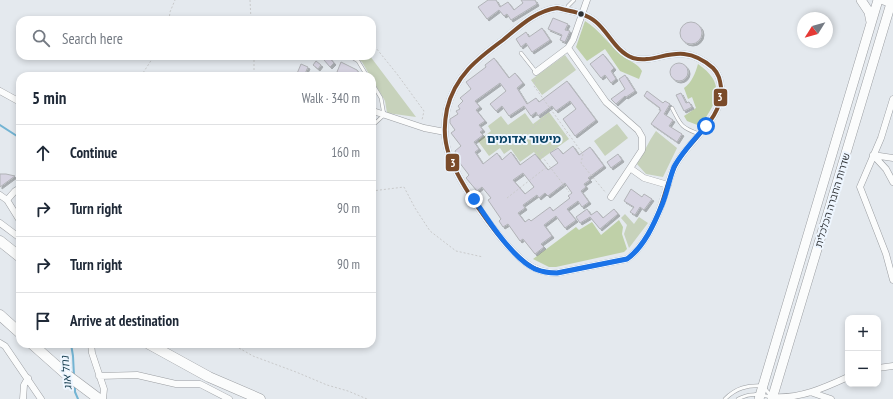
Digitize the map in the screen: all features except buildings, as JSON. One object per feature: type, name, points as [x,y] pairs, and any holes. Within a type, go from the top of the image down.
[{"type":"highway","points":[[0,241],[16,254]]},
{"type":"highway","points":[[0,315],[16,329]]},
{"type":"highway","points":[[37,348],[99,399]]},
{"type":"highway","points":[[157,348],[209,377],[260,399]]},
{"type":"main road","points":[[861,0],[869,12],[871,23]]},
{"type":"main road","name":"שדרות החברה הכלכלית","points":[[761,393],[878,0]]},
{"type":"main road","name":"שדרות החברה הכלכלית","points":[[772,398],[891,2]]},
{"type":"street","points":[[536,72],[568,48],[573,40],[587,0]]},
{"type":"street","points":[[878,0],[891,2]]},
{"type":"street","points":[[557,8],[582,14],[597,22],[618,47],[632,57],[642,59],[684,54],[695,57],[707,63],[720,79],[721,92],[719,104],[714,115],[681,155],[675,166],[662,205],[653,224],[635,253],[627,259],[557,273],[547,273],[526,264],[504,241],[465,186],[456,169],[446,142],[445,132],[447,110],[453,93],[468,69],[478,59],[536,15],[557,8]]},
{"type":"street","points":[[568,48],[606,102],[638,130],[642,137],[642,150],[611,197]]},
{"type":"street","points":[[0,91],[16,100]]},
{"type":"street","points":[[893,99],[881,138],[860,187],[886,254],[893,280]]},
{"type":"street","points":[[376,112],[421,127],[445,132]]},
{"type":"street","points":[[873,155],[893,158]]},
{"type":"street","points":[[873,155],[886,169],[893,182]]},
{"type":"street","points":[[630,168],[644,178],[668,185]]},
{"type":"street","points":[[7,200],[16,190]]},
{"type":"street","points":[[0,195],[7,200],[16,215]]},
{"type":"street","points":[[0,223],[16,235]]},
{"type":"street","points":[[0,342],[6,346],[41,399]]},
{"type":"street","points":[[91,348],[98,376],[104,389],[103,399]]},
{"type":"street","points":[[881,368],[893,366]]},
{"type":"street","points":[[98,376],[137,375],[176,384],[200,384],[229,399]]},
{"type":"street","points":[[23,399],[24,385],[28,378]]},
{"type":"street","points":[[772,398],[784,399],[813,393],[845,378]]},
{"type":"street","points":[[813,393],[831,399]]},
{"type":"lane","points":[[567,10],[568,6],[574,0]]},
{"type":"lane","points":[[521,52],[536,72]]},
{"type":"lane","points":[[356,60],[365,72]]},
{"type":"lane","points":[[376,90],[381,98],[384,115],[376,122]]},
{"type":"lane","points":[[672,108],[680,125],[685,129],[699,134]]},
{"type":"lane","points":[[725,399],[740,388],[748,386],[772,398]]},
{"type":"lane","points":[[738,399],[749,394],[761,393],[772,398]]},
{"type":"path","points":[[170,16],[175,0]]},
{"type":"path","points":[[250,0],[252,16]]},
{"type":"path","points":[[376,48],[424,111],[421,127]]},
{"type":"path","points":[[144,72],[151,60]]},
{"type":"path","points":[[254,60],[254,72]]},
{"type":"path","points":[[536,72],[534,86],[583,154],[581,163],[605,193],[611,197]]},
{"type":"path","points":[[517,140],[552,112]]},
{"type":"path","points":[[540,153],[567,132]]},
{"type":"path","points":[[525,134],[569,192]]},
{"type":"path","points":[[507,198],[549,166]]},
{"type":"path","points":[[376,190],[404,187],[430,232],[456,251],[483,257]]},
{"type":"path","points":[[239,348],[253,356],[367,399]]},
{"type":"green space","points":[[585,21],[620,53],[638,66],[642,71],[639,79],[620,71],[605,49],[587,61],[576,47]]},
{"type":"green space","points":[[565,55],[576,70],[542,95],[531,80]]},
{"type":"green space","points":[[360,60],[373,60],[416,117],[387,113],[385,101],[376,86],[376,72],[368,72]]},
{"type":"green space","points":[[698,64],[707,71],[716,86],[716,94],[711,109],[700,126],[687,121],[684,116],[696,108],[692,97],[688,99],[684,88],[693,78]]},
{"type":"green space","points":[[549,112],[569,139],[540,160],[534,152],[520,162],[511,149],[504,154],[500,148],[489,156],[478,141],[491,131],[488,126],[501,116],[508,125],[525,113],[533,124]]},
{"type":"green space","points":[[617,124],[628,138],[605,156],[594,141]]},
{"type":"green space","points":[[656,131],[677,148],[663,177],[646,174],[637,164]]},
{"type":"green space","points":[[625,214],[634,224],[639,217],[648,223],[629,248],[624,234],[627,225],[621,218]]},
{"type":"green space","points":[[619,220],[623,227],[622,234],[627,249],[624,252],[556,267],[549,267],[533,259],[576,227],[579,230],[592,222],[601,235]]},
{"type":"waterway","name":"נחל אוג","points":[[0,125],[16,135]]},
{"type":"waterway","name":"נחל אוג","points":[[72,348],[74,376]]},
{"type":"waterway","name":"נחל אוג","points":[[75,385],[75,392],[78,399]]},
{"type":"transit line","name":"3","points":[[557,8],[588,16],[601,26],[617,47],[633,58],[646,59],[671,54],[684,54],[699,59],[710,65],[715,70],[719,77],[721,87],[717,110],[675,166],[656,218],[644,241],[633,254],[627,259],[557,273],[540,271],[526,263],[503,240],[491,225],[478,208],[457,172],[450,157],[446,143],[445,130],[446,113],[451,97],[455,87],[468,69],[484,54],[528,20],[542,12],[557,8]]},
{"type":"district","name":"מישור אדומים","points":[[524,139]]},
{"type":"route","points":[[474,199],[504,241],[526,264],[535,269],[547,273],[557,273],[627,259],[635,253],[641,245],[653,224],[662,205],[670,177],[681,155],[706,126]]}]
